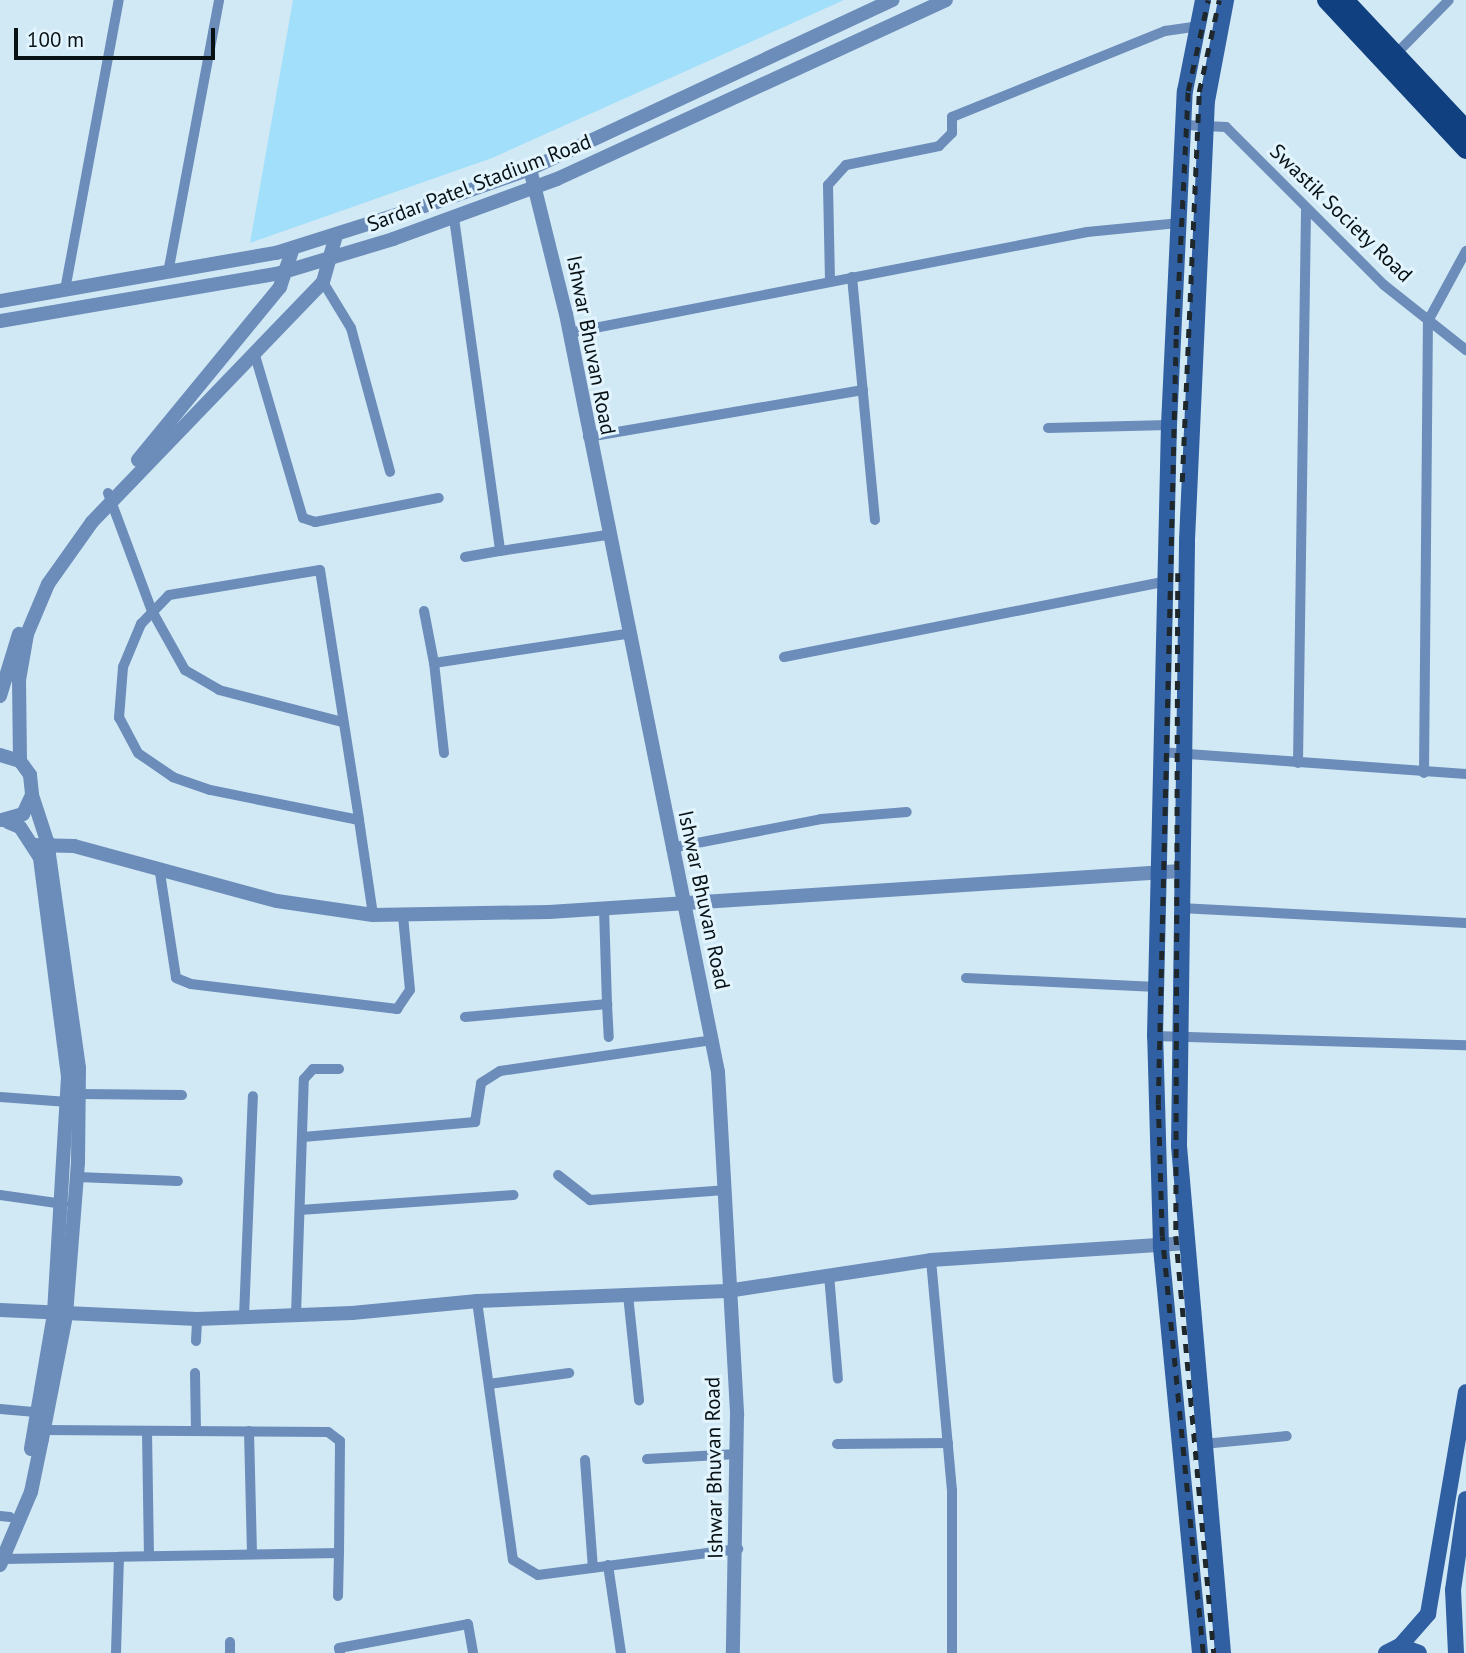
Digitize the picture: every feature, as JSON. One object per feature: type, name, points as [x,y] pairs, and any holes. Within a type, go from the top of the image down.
[{"type":"main road","points":[[1200,1653],[1161,1245],[1156,1036],[1168,425],[1184,125],[1195,27],[1203,0]]},
{"type":"main road","points":[[1223,1653],[1184,1243],[1180,908],[1195,361],[1206,123],[1226,0]]},
{"type":"main road","points":[[1326,0],[1466,150]]},
{"type":"main road","points":[[1345,0],[1394,56],[1466,129]]},
{"type":"main road","points":[[1172,359],[1195,361]]},
{"type":"main road","points":[[1393,1650],[1428,1614],[1466,1392]]},
{"type":"main road","points":[[1456,1653],[1453,1590],[1466,1499]]},
{"type":"main road","points":[[1393,1650],[1419,1653]]},
{"type":"street","points":[[65,290],[119,0]]},
{"type":"street","points":[[168,272],[219,0]]},
{"type":"street","name":"Sardar Patel Stadium Road","points":[[0,301],[293,248],[336,235],[530,169],[892,0]]},
{"type":"street","name":"Sardar Patel Stadium Road","points":[[0,321],[288,271],[454,218],[538,186],[947,0]]},
{"type":"street","points":[[1394,56],[1449,0]]},
{"type":"street","points":[[830,281],[828,185],[846,165],[939,146],[952,133],[952,117],[1166,31],[1195,27]]},
{"type":"street","points":[[1184,125],[1206,123]]},
{"type":"street","name":"Swastik Society Road","points":[[1206,123],[1226,127],[1306,211],[1427,321],[1466,350]]},
{"type":"street","name":"Ishwar Bhuvan Road","points":[[530,169],[538,186],[569,333],[626,634],[671,848],[685,901],[712,1040],[725,1190],[727,1291],[737,1454],[738,1549],[733,1653]]},
{"type":"street","points":[[1298,763],[1306,211]]},
{"type":"street","points":[[454,218],[500,551]]},
{"type":"street","points":[[569,333],[1087,232],[1178,223]]},
{"type":"street","points":[[0,696],[26,613],[54,558],[111,496],[323,282],[334,258],[336,235]]},
{"type":"street","points":[[293,248],[288,271],[265,307],[111,496],[48,584],[27,634],[16,724],[20,761],[30,775],[41,843],[73,1098],[77,1177],[44,1430],[31,1492],[2,1562],[339,1553]]},
{"type":"street","points":[[1424,772],[1427,321],[1466,251]]},
{"type":"street","points":[[258,277],[265,307]]},
{"type":"street","points":[[852,277],[876,520]]},
{"type":"street","points":[[323,282],[351,328],[390,471]]},
{"type":"street","points":[[254,352],[303,518],[315,522],[439,498]]},
{"type":"street","points":[[588,437],[863,390]]},
{"type":"street","points":[[1048,428],[1168,425]]},
{"type":"street","points":[[111,496],[152,611],[186,670],[219,690],[343,722]]},
{"type":"street","points":[[465,557],[607,535]]},
{"type":"street","points":[[359,820],[209,790],[173,777],[138,753],[119,718],[122,667],[152,611],[169,595],[320,570],[359,820],[373,915]]},
{"type":"street","points":[[784,657],[1163,582]]},
{"type":"street","points":[[424,611],[434,663],[444,752]]},
{"type":"street","points":[[434,663],[626,634]]},
{"type":"street","points":[[1160,752],[1466,774]]},
{"type":"street","points":[[0,755],[20,761]]},
{"type":"street","points":[[4,821],[23,814],[32,795]]},
{"type":"street","points":[[671,848],[821,819],[907,812]]},
{"type":"street","points":[[4,821],[41,843],[277,901],[373,915],[604,908],[685,901],[931,891],[1158,870],[1181,871]]},
{"type":"street","points":[[160,873],[176,978],[191,984],[397,1009],[410,990],[403,916]]},
{"type":"street","points":[[604,908],[609,1037]]},
{"type":"street","points":[[1180,908],[1466,923]]},
{"type":"street","points":[[966,978],[1157,987]]},
{"type":"street","points":[[465,1017],[607,1004]]},
{"type":"street","points":[[1156,1036],[1466,1045]]},
{"type":"street","points":[[303,1137],[475,1122],[481,1083],[500,1071],[712,1040]]},
{"type":"street","points":[[296,1315],[304,1079],[313,1069],[339,1069]]},
{"type":"street","points":[[0,1097],[182,1095]]},
{"type":"street","points":[[244,1317],[253,1096]]},
{"type":"street","points":[[0,1543],[60,1315],[63,1204],[73,1098]]},
{"type":"street","points":[[558,1175],[590,1200],[725,1190]]},
{"type":"street","points":[[77,1177],[178,1181]]},
{"type":"street","points":[[0,1195],[63,1204]]},
{"type":"street","points":[[300,1210],[513,1195]]},
{"type":"street","points":[[0,1310],[60,1315],[197,1319],[296,1315],[477,1301],[727,1291],[931,1259],[1184,1243]]},
{"type":"street","points":[[931,1259],[948,1443],[952,1653]]},
{"type":"street","points":[[829,1275],[838,1379]]},
{"type":"street","points":[[628,1295],[639,1400]]},
{"type":"street","points":[[477,1301],[513,1560],[538,1576],[738,1549]]},
{"type":"street","points":[[196,1341],[197,1319]]},
{"type":"street","points":[[195,1373],[196,1431]]},
{"type":"street","points":[[489,1384],[569,1373]]},
{"type":"street","points":[[0,1409],[36,1412]]},
{"type":"street","points":[[44,1430],[335,1434],[338,1596]]},
{"type":"street","points":[[147,1431],[149,1556]]},
{"type":"street","points":[[249,1431],[252,1554]]},
{"type":"street","points":[[1203,1444],[1287,1436]]},
{"type":"street","points":[[837,1444],[948,1443]]},
{"type":"street","points":[[647,1459],[737,1454]]},
{"type":"street","points":[[585,1460],[593,1568]]},
{"type":"street","points":[[116,1653],[119,1557]]},
{"type":"street","points":[[608,1565],[621,1653]]},
{"type":"street","points":[[340,1653],[339,1648],[468,1624],[473,1653]]},
{"type":"shaded area","points":[[293,0],[844,0],[492,158],[250,243]]},
{"type":"railway","points":[[1203,1653],[1162,1236],[1158,1104],[1176,335],[1188,91],[1208,0]]},
{"type":"railway","points":[[1182,482],[1199,92],[1219,0]]},
{"type":"railway","points":[[1178,573],[1176,1236],[1214,1653]]}]
